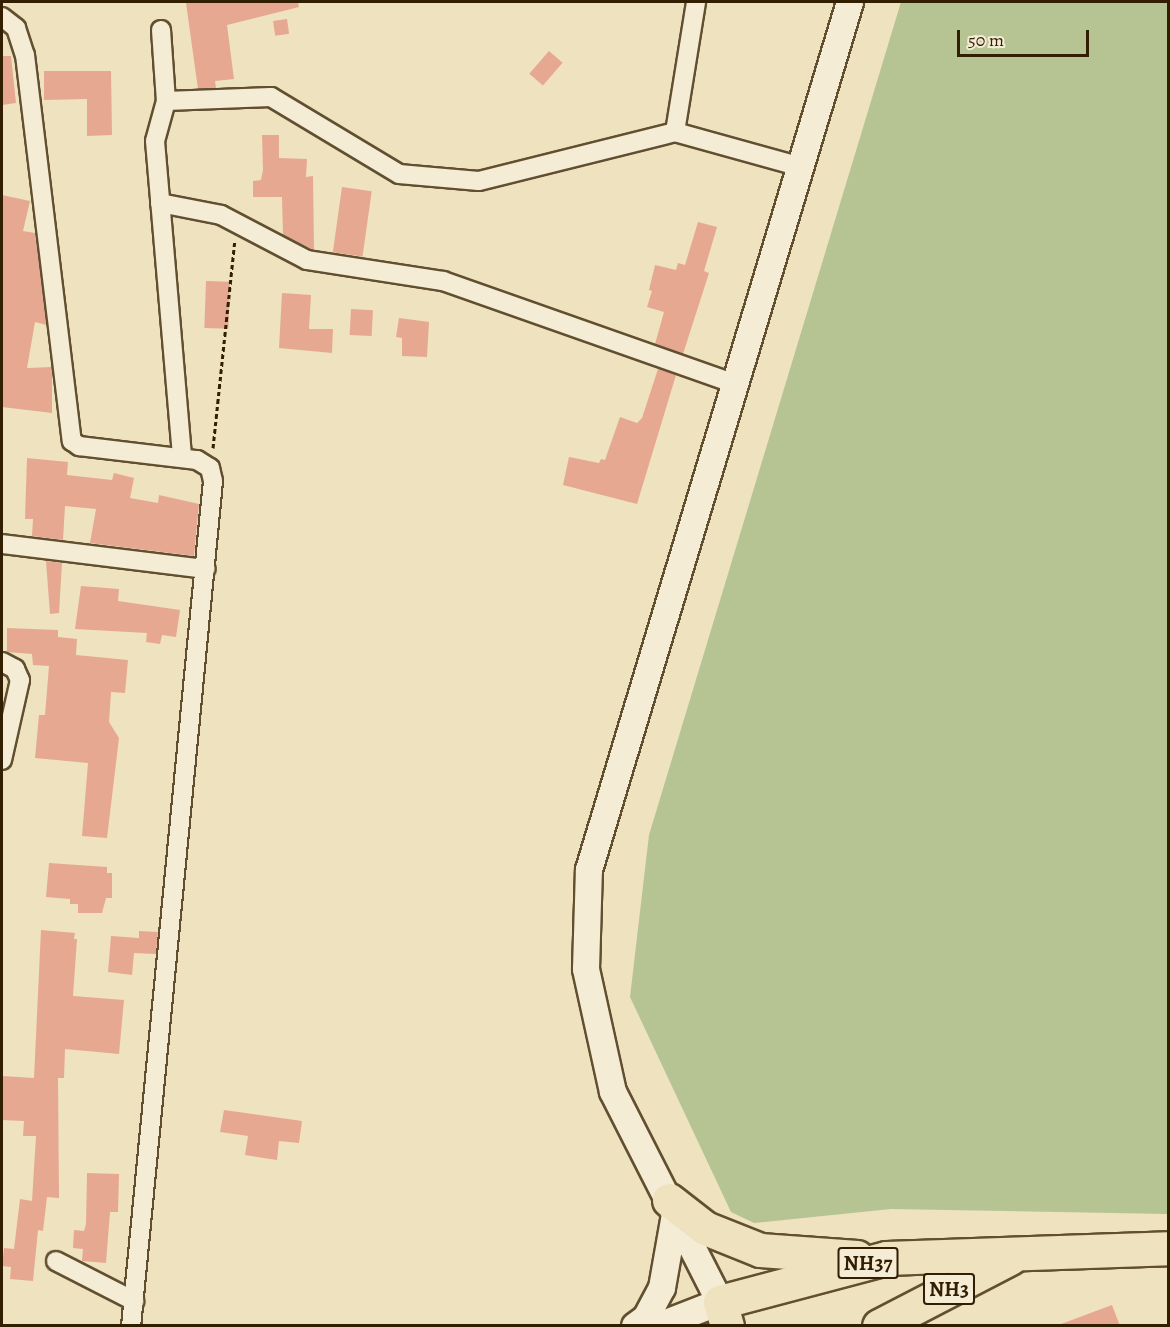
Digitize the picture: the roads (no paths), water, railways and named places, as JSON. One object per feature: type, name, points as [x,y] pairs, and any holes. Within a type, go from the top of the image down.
[{"type":"highway","points":[[672,1207],[705,1228],[760,1250],[886,1258]]},
{"type":"highway","name":"NH37","points":[[724,1314],[886,1258],[1168,1248]]},
{"type":"highway","name":"NH3","points":[[879,1326],[1019,1253]]},
{"type":"street","points":[[675,132],[696,2]]},
{"type":"street","points":[[658,1326],[724,1314],[614,1092],[586,969],[589,870],[850,2]]},
{"type":"street","points":[[2,17],[16,28],[25,55],[72,441],[79,446],[197,460],[210,468],[213,481],[131,1326]]},
{"type":"street","points":[[161,30],[166,101],[155,141],[182,458]]},
{"type":"street","points":[[166,101],[271,97],[399,174],[479,181],[675,132],[801,167]]},
{"type":"street","points":[[160,203],[221,215],[307,261],[444,281],[735,384]]},
{"type":"street","points":[[2,544],[205,569]]},
{"type":"street","points":[[2,663],[15,669],[20,680],[2,760]]},
{"type":"street","points":[[635,1326],[646,1318],[662,1288],[672,1207]]},
{"type":"street","points":[[56,1261],[134,1300]]}]
